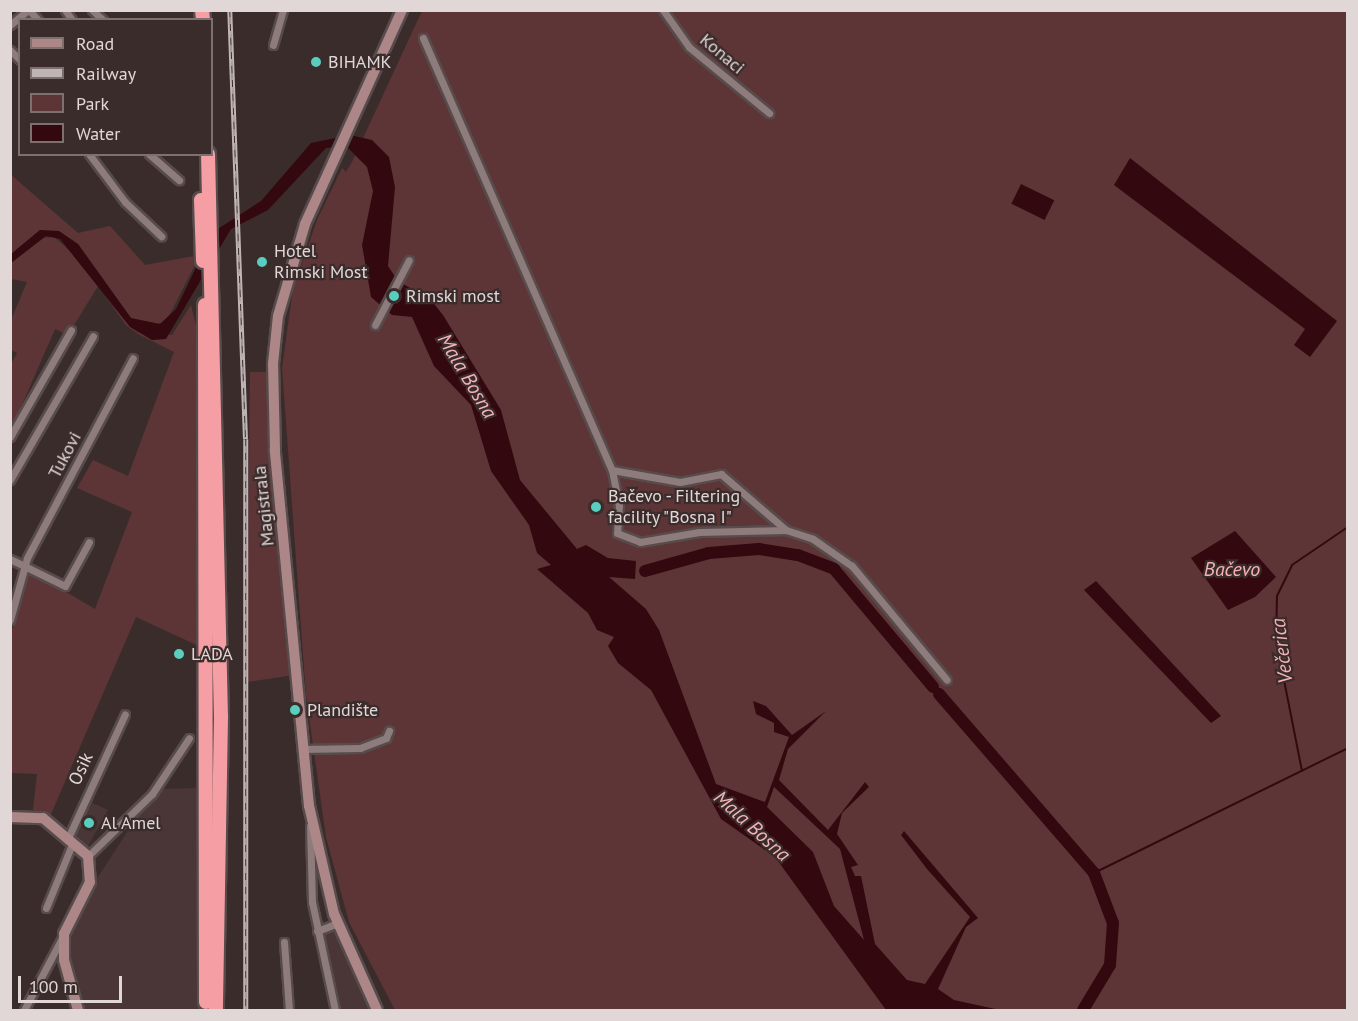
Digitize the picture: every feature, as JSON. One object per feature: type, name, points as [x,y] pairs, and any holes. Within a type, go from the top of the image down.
[{"type":"highway","points":[[199,156],[210,301],[216,1011]]},
{"type":"highway","points":[[206,230],[208,156]]},
{"type":"highway","points":[[206,1011],[215,724]]},
{"type":"main road","name":"Magistrala","points":[[377,1011],[338,923],[309,806],[300,749],[275,450],[273,364],[290,268],[331,168],[402,10]]},
{"type":"main road","points":[[10,817],[43,818],[88,856],[90,882],[64,934],[64,960],[78,1011]]},
{"type":"street","points":[[273,45],[283,10]]},
{"type":"street","name":"Konaci","points":[[663,10],[689,47],[769,113]]},
{"type":"street","points":[[423,38],[612,470],[619,506],[615,526],[622,538],[640,542],[699,532],[786,530]]},
{"type":"street","points":[[90,156],[125,202],[161,236]]},
{"type":"street","points":[[151,156],[179,180]]},
{"type":"street","points":[[375,325],[409,260]]},
{"type":"street","points":[[10,437],[71,330]]},
{"type":"street","name":"Tukovi","points":[[10,480],[93,336]]},
{"type":"street","name":"Tukovi","points":[[10,620],[26,567],[133,358]]},
{"type":"street","points":[[612,470],[680,482],[722,474],[786,530],[836,551],[948,680]]},
{"type":"street","points":[[10,559],[65,586],[89,542]]},
{"type":"street","name":"Osik","points":[[46,908],[70,840],[125,714]]},
{"type":"street","points":[[300,749],[360,747],[386,738],[388,731]]},
{"type":"street","points":[[88,856],[152,794],[189,738]]},
{"type":"street","points":[[309,806],[317,932],[334,1011]]},
{"type":"street","points":[[317,932],[338,923]]},
{"type":"street","points":[[24,1011],[64,934]]},
{"type":"street","points":[[284,942],[289,1011]]},
{"type":"street","points":[[46,966],[64,960]]},
{"type":"shaded area","points":[[205,788],[200,1010],[79,1010],[66,943],[74,914],[155,789]]},
{"type":"shaded area","name":"Al Amel","points":[[88,801],[108,810],[88,846],[71,836]]},
{"type":"shaded area","points":[[341,922],[378,1010],[337,1010],[320,932]]},
{"type":"green space","points":[[422,11],[1347,11],[1347,1010],[395,1010],[349,922],[326,837],[306,695],[282,368],[293,289],[317,220],[342,168],[346,172],[352,162]]},
{"type":"green space","points":[[10,174],[78,233],[110,226],[145,265],[200,255],[167,320],[153,326],[131,318],[78,244],[40,230],[11,254]]},
{"type":"green space","points":[[54,237],[85,264],[137,332],[172,335],[191,305],[198,334],[198,470],[205,541],[203,648],[136,617],[48,821],[33,810],[37,774],[11,773],[11,633],[29,570],[95,609],[132,512],[77,488],[93,460],[128,476],[174,352],[138,334],[126,325],[98,286],[68,335],[55,329],[11,430],[11,364],[17,353],[11,350],[11,320],[27,282],[11,279],[11,263],[43,238]]},
{"type":"green space","points":[[250,372],[266,372],[294,675],[247,682]]},
{"type":"water","points":[[350,135],[372,140],[389,157],[395,187],[388,266],[398,281],[431,300],[443,315],[501,410],[520,480],[577,549],[586,545],[608,558],[636,561],[635,579],[609,577],[646,609],[659,630],[716,784],[765,802],[789,737],[774,732],[774,723],[756,714],[753,701],[766,706],[792,735],[826,711],[788,749],[779,780],[828,830],[865,782],[869,787],[842,813],[837,834],[858,865],[851,867],[855,876],[861,876],[875,944],[907,980],[925,984],[970,917],[927,869],[901,835],[904,831],[978,918],[966,927],[938,989],[954,1000],[1000,1010],[886,1010],[775,857],[721,819],[651,690],[618,663],[608,646],[614,637],[597,630],[588,613],[537,569],[551,565],[537,553],[529,525],[491,471],[471,405],[434,366],[412,317],[392,315],[371,297],[362,245],[373,191],[367,167],[346,146],[326,148],[268,210],[231,229],[166,339],[152,340],[130,327],[60,239],[46,236],[11,263],[11,254],[40,230],[59,231],[78,244],[131,318],[160,324],[176,309],[213,232],[261,201],[311,143]],"holes":[[[774,787],[840,849],[864,940],[834,906],[813,852],[767,807]]]},
{"type":"water","points":[[1130,158],[1337,321],[1310,357],[1294,345],[1305,329],[1114,185]]},
{"type":"water","points":[[1021,184],[1054,200],[1045,220],[1011,204]]},
{"type":"water","name":"Bačevo","points":[[1235,531],[1276,577],[1255,597],[1228,610],[1191,558]]},
{"type":"water","points":[[1096,581],[1221,716],[1211,723],[1084,590]]},
{"type":"waterway","name":"Večerica","points":[[1302,771],[1276,640],[1277,596],[1292,565],[1348,527]]},
{"type":"waterway","name":"Mala Bosna","points":[[645,571],[709,553],[759,549],[798,555],[834,569],[933,687]]},
{"type":"waterway","name":"Mala Bosna","points":[[939,694],[1094,873],[1113,923],[1110,965],[1083,1010]]},
{"type":"waterway","name":"Večerica","points":[[1094,873],[1348,748]]},
{"type":"railway","points":[[230,10],[246,439],[246,1010]]},
{"type":"place","name":"BIHAMK","points":[[316,62]]},
{"type":"place","name":"Hotel Rimski Most","points":[[262,262]]},
{"type":"place","name":"Rimski most","points":[[394,296]]},
{"type":"place","name":"Bačevo - Filtering facility \"Bosna I\"","points":[[596,507]]},
{"type":"place","name":"LADA","points":[[179,654]]},
{"type":"place","name":"Plandište","points":[[295,710]]},
{"type":"place","name":"Al Amel","points":[[89,823]]}]
